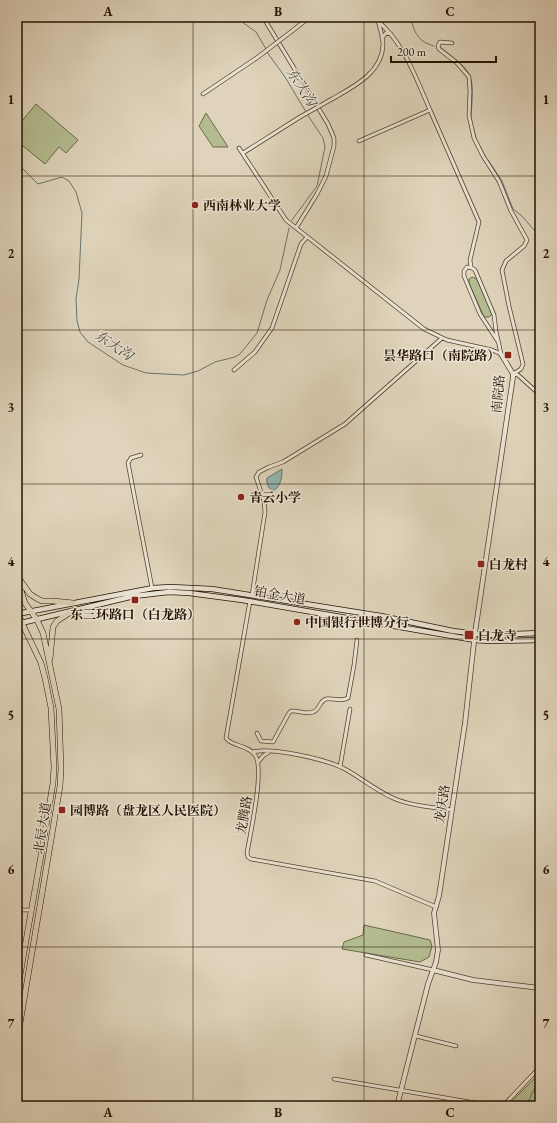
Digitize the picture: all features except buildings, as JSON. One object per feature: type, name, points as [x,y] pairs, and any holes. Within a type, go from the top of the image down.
[{"type":"main road","points":[[17,577],[30,594],[39,600],[73,604]]},
{"type":"main road","name":"北辰大道","points":[[17,577],[25,603],[37,620],[43,633],[59,709],[61,758],[60,786],[17,1041]]},
{"type":"main road","name":"铂金大道","points":[[17,613],[32,612],[152,588],[192,587],[381,616],[453,631],[506,635],[540,633]]},
{"type":"main road","name":"铂金大道","points":[[20,624],[134,596],[170,592],[209,595],[250,601],[475,640],[540,640]]},
{"type":"main road","points":[[50,664],[53,627],[57,621],[71,612]]},
{"type":"main road","name":"北辰大道","points":[[17,613],[20,624],[41,662],[46,678],[51,708],[54,750],[53,783],[17,992]]},
{"type":"main road","points":[[17,1103],[31,1106]]},
{"type":"street","points":[[263,17],[328,124],[334,138],[334,146],[322,187],[296,228]]},
{"type":"street","points":[[203,94],[258,57],[310,17]]},
{"type":"street","points":[[373,17],[392,34],[400,45],[479,222],[470,260],[470,267]]},
{"type":"street","points":[[243,153],[300,117],[355,86],[373,69],[381,53],[383,45],[378,21]]},
{"type":"street","points":[[382,38],[386,33],[392,34]]},
{"type":"street","points":[[452,43],[440,42],[438,46],[439,49],[457,63],[468,77],[470,91],[469,116],[474,138],[482,156],[500,181],[511,211],[527,240],[525,245],[506,261],[502,270],[523,366],[513,374]]},
{"type":"street","points":[[359,141],[430,110]]},
{"type":"street","points":[[239,148],[286,220],[307,237],[424,328],[442,338],[492,350],[501,354]]},
{"type":"street","points":[[234,370],[255,352],[272,328],[301,244],[307,237]]},
{"type":"street","points":[[470,267],[475,270],[494,315],[501,354]]},
{"type":"street","points":[[470,267],[464,269],[464,276],[480,314],[499,343]]},
{"type":"street","points":[[252,595],[265,512],[264,501],[257,483],[257,474],[264,469],[283,462],[345,424],[442,338]]},
{"type":"street","name":"南院路","points":[[475,640],[513,374],[501,354]]},
{"type":"street","points":[[513,374],[518,375],[540,395]]},
{"type":"street","points":[[141,455],[131,458],[128,463],[152,588]]},
{"type":"street","points":[[250,601],[226,738],[228,742],[242,746],[253,752],[259,751],[293,754],[340,767],[394,798],[410,803],[450,810]]},
{"type":"street","points":[[257,733],[261,740],[272,742],[291,711],[313,712],[317,710],[322,701],[348,698],[354,665],[356,640]]},
{"type":"street","name":"龙庆路","points":[[397,1106],[428,984],[436,962],[438,950],[434,913],[466,715],[475,640]]},
{"type":"street","points":[[340,767],[350,709]]},
{"type":"street","name":"龙腾路","points":[[253,752],[258,761],[258,790],[247,853],[248,857],[252,859],[375,881],[436,907]]},
{"type":"street","points":[[258,761],[267,753],[273,752]]},
{"type":"street","points":[[17,910],[32,910]]},
{"type":"street","points":[[366,955],[473,980],[540,988]]},
{"type":"street","points":[[416,1036],[456,1046]]},
{"type":"street","points":[[503,1106],[540,1067]]},
{"type":"street","points":[[334,1079],[493,1106]]},
{"type":"green space","points":[[36,104],[78,140],[66,153],[59,147],[45,164],[17,141],[17,127]]},
{"type":"green space","points":[[206,113],[228,147],[213,147],[199,126]]},
{"type":"green space","points":[[472,277],[477,279],[492,314],[489,317],[484,317],[469,283],[469,279]]},
{"type":"green space","points":[[364,925],[430,940],[432,946],[429,957],[420,962],[342,949],[344,942],[363,935]]},
{"type":"green space","points":[[540,1073],[540,1106],[508,1106],[511,1102]]},
{"type":"water","points":[[282,469],[282,476],[278,487],[273,491],[268,485],[267,478]]},
{"type":"waterway","name":"东大沟","points":[[235,17],[256,32],[266,49]]},
{"type":"waterway","name":"东大沟","points":[[410,17],[413,28],[420,39],[434,46]]},
{"type":"waterway","name":"东大沟","points":[[440,47],[460,63],[470,76],[472,83],[471,117]]},
{"type":"waterway","name":"东大沟","points":[[267,52],[285,77],[306,112]]},
{"type":"waterway","name":"东大沟","points":[[292,220],[317,186],[325,147],[323,138],[307,114]]},
{"type":"waterway","name":"东大沟","points":[[474,130],[476,138]]},
{"type":"waterway","name":"东大沟","points":[[480,146],[486,158]]},
{"type":"waterway","name":"东大沟","points":[[488,160],[502,181],[513,209],[522,216],[540,237]]},
{"type":"waterway","name":"东大沟","points":[[17,163],[38,184],[62,177],[69,181],[76,192],[82,213],[79,279],[76,299],[77,321],[80,332],[88,342],[123,365],[146,373],[184,375],[198,371],[215,362],[235,357],[240,354],[257,333],[267,300],[280,270],[289,228]]},
{"type":"waterway","points":[[527,1106],[535,1088],[540,1087]]},
{"type":"place","name":"西南林业大学","points":[[195,205]]},
{"type":"place","name":"昙华路口（南院路）","points":[[508,355]]},
{"type":"place","name":"青云小学","points":[[241,497]]},
{"type":"place","name":"白龙村","points":[[481,564]]},
{"type":"place","name":"东三环路口（白龙路）","points":[[135,600]]},
{"type":"place","name":"中国银行世博分行","points":[[297,622]]},
{"type":"place","name":"白龙寺","points":[[469,635]]},
{"type":"place","name":"园博路（盘龙区人民医院）","points":[[62,810]]}]
